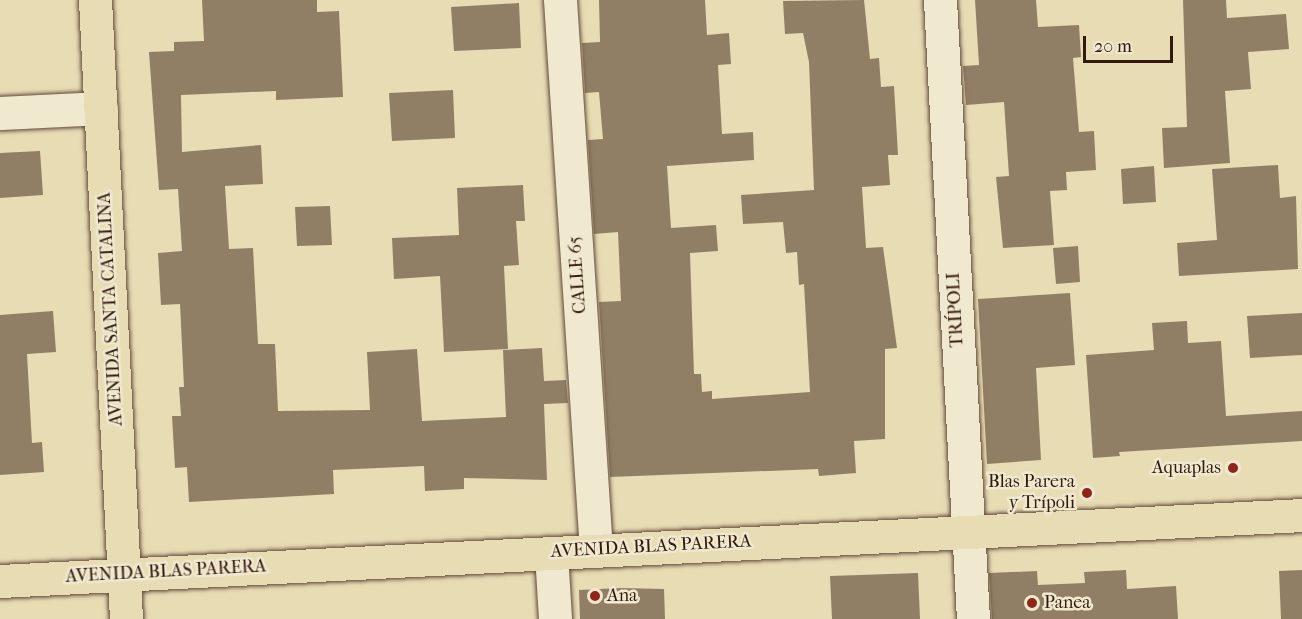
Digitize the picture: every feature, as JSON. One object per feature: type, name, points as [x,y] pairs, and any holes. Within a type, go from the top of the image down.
[{"type":"main road","name":"AVENIDA SANTA CATALINA","points":[[95,0],[126,619]]},
{"type":"main road","name":"AVENIDA BLAS PARERA","points":[[0,581],[1302,515]]},
{"type":"street","name":"CALLE 65","points":[[560,0],[596,550]]},
{"type":"street","name":"TRÍPOLI","points":[[940,0],[973,619]]},
{"type":"street","points":[[0,112],[101,108]]},
{"type":"street","points":[[551,553],[555,619]]},
{"type":"building","points":[[202,0],[317,0],[317,12],[339,11],[343,97],[276,100],[276,91],[181,95],[182,152],[261,145],[263,184],[225,186],[229,249],[253,248],[258,344],[275,344],[278,411],[370,410],[367,352],[417,349],[422,421],[506,417],[503,350],[542,348],[544,381],[566,380],[568,403],[544,404],[547,480],[464,478],[464,489],[425,491],[424,466],[333,470],[334,494],[189,502],[187,467],[175,468],[172,416],[181,416],[179,387],[184,387],[180,304],[161,305],[158,253],[182,251],[178,189],[159,190],[149,52],[174,51],[174,42],[204,41]]},
{"type":"building","points":[[599,0],[705,0],[707,35],[729,33],[731,64],[718,65],[722,134],[753,132],[754,160],[667,166],[671,228],[716,225],[718,251],[690,253],[694,374],[701,374],[702,392],[712,391],[712,399],[810,392],[804,284],[799,285],[797,252],[786,253],[783,222],[743,224],[741,195],[814,190],[809,62],[803,33],[785,34],[783,1],[864,0],[870,59],[879,58],[881,87],[894,86],[898,155],[888,155],[890,185],[862,187],[866,248],[883,247],[897,348],[885,349],[885,439],[854,441],[856,473],[819,476],[818,469],[610,477],[599,302],[621,301],[618,232],[594,234],[588,140],[603,139],[599,92],[585,93],[582,43],[600,42]]},
{"type":"building","points":[[975,0],[1036,0],[1038,27],[1079,25],[1081,57],[1073,58],[1079,132],[1094,131],[1096,170],[1066,172],[1067,190],[1050,191],[1054,245],[1003,248],[996,177],[1009,176],[1004,102],[966,105],[963,66],[979,65]]},
{"type":"building","points":[[1183,0],[1226,0],[1227,18],[1286,14],[1289,49],[1248,52],[1251,89],[1225,91],[1230,163],[1164,168],[1162,128],[1187,127]]},
{"type":"building","points":[[519,3],[521,48],[454,51],[451,7]]},
{"type":"building","points":[[453,90],[455,138],[392,141],[389,93]]},
{"type":"building","points":[[40,151],[43,195],[0,198],[0,153]]},
{"type":"building","points":[[1278,165],[1280,198],[1296,196],[1298,269],[1179,276],[1177,243],[1217,240],[1212,169]]},
{"type":"building","points":[[1154,166],[1156,202],[1123,204],[1121,169]]},
{"type":"building","points":[[523,185],[525,221],[516,221],[519,265],[504,266],[508,349],[444,352],[440,276],[394,279],[392,238],[459,235],[457,188]]},
{"type":"building","points":[[330,206],[332,245],[297,246],[295,207]]},
{"type":"building","points":[[1078,246],[1080,282],[1056,284],[1053,248]]},
{"type":"building","points":[[1070,293],[1075,365],[1036,368],[1041,460],[987,464],[978,299]]},
{"type":"building","points":[[53,311],[56,352],[27,354],[32,443],[42,442],[44,472],[0,475],[0,315]]},
{"type":"building","points":[[1302,313],[1302,355],[1250,358],[1247,316]]},
{"type":"building","points":[[1187,321],[1188,343],[1221,341],[1226,416],[1302,411],[1302,441],[1119,452],[1120,456],[1093,458],[1086,355],[1154,350],[1152,323]]},
{"type":"building","points":[[1126,570],[1127,589],[1176,586],[1178,619],[992,619],[989,573],[1037,571],[1038,585],[1085,583],[1084,572]]},
{"type":"building","points":[[1302,570],[1302,619],[1281,619],[1279,571]]},
{"type":"building","points":[[918,573],[920,619],[832,619],[830,576]]},
{"type":"building","points":[[664,589],[665,619],[580,619],[579,590]]},
{"type":"place","name":"Aquaplas","points":[[1233,468]]},
{"type":"place","name":"Blas Parera y Trípoli","points":[[1087,493]]},
{"type":"place","name":"Ana","points":[[595,596]]},
{"type":"place","name":"Panea","points":[[1032,603]]}]
